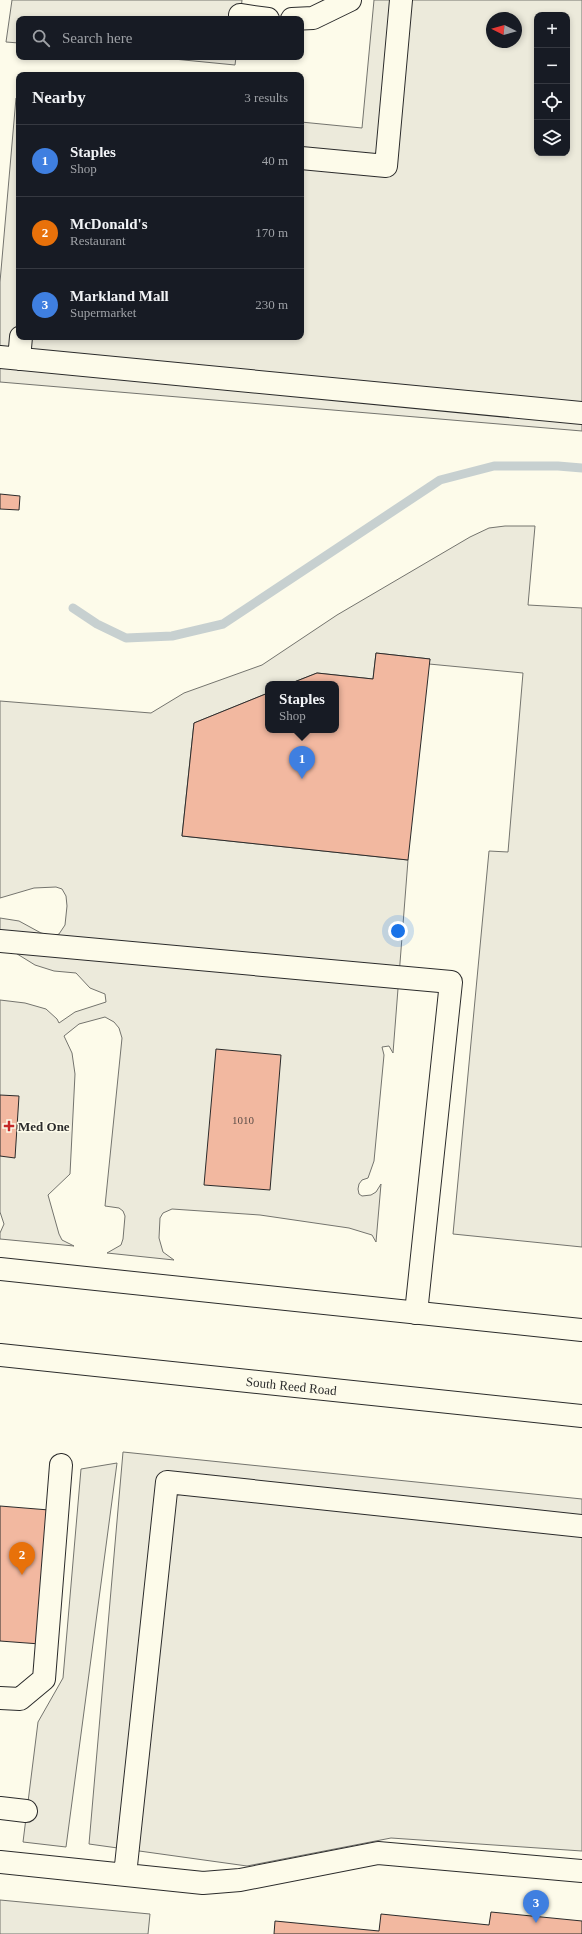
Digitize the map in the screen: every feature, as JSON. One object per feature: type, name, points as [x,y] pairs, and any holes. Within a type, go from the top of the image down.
[{"type":"main road","points":[[304,18],[313,18],[350,0]]},
{"type":"main road","points":[[304,158],[386,166],[400,0]]},
{"type":"main road","points":[[240,15],[247,16]]},
{"type":"main road","points":[[19,340],[10,358],[582,413]]},
{"type":"main road","points":[[0,941],[451,982],[416,1313]]},
{"type":"main road","points":[[0,1269],[582,1330]]},
{"type":"main road","name":"South Reed Road","points":[[0,1356],[582,1416]]},
{"type":"main road","points":[[0,1698],[20,1699],[44,1679],[60,1465]]},
{"type":"main road","points":[[125,1875],[167,1482],[582,1526]]},
{"type":"main road","points":[[0,1808],[26,1811]]},
{"type":"main road","points":[[6,1865],[203,1883],[240,1880],[378,1853],[582,1871]]},
{"type":"shaded area","points":[[12,0],[242,0],[240,16],[16,16],[16,43],[6,42]]},
{"type":"shaded area","points":[[374,0],[582,0],[582,431],[0,382],[0,282],[16,98],[16,340],[304,340],[304,122],[362,128]]},
{"type":"shaded area","points":[[184,60],[236,60],[235,65]]},
{"type":"shaded area","points":[[505,526],[535,526],[528,605],[582,608],[582,1247],[453,1234],[489,851],[508,852],[523,673],[429,664],[430,659],[376,653],[373,679],[317,673],[297,681],[265,681],[265,694],[194,723],[182,836],[408,860],[393,1053],[389,1046],[382,1047],[384,1055],[374,1161],[368,1178],[362,1180],[358,1189],[359,1194],[362,1196],[371,1195],[376,1192],[381,1184],[376,1242],[372,1235],[349,1228],[260,1215],[172,1209],[163,1213],[160,1218],[159,1238],[163,1252],[174,1260],[107,1253],[121,1245],[125,1216],[123,1211],[119,1208],[105,1206],[122,1038],[119,1028],[114,1022],[105,1017],[79,1024],[64,1036],[72,1053],[75,1074],[70,1174],[48,1195],[62,1240],[74,1246],[0,1239],[0,1233],[4,1224],[0,1212],[0,1000],[25,1003],[46,1009],[57,1019],[59,1023],[75,1012],[106,1002],[105,994],[90,988],[76,973],[54,971],[35,965],[14,952],[0,951],[0,918],[19,921],[41,933],[53,936],[59,934],[65,925],[67,906],[66,896],[62,889],[56,887],[34,888],[0,898],[0,701],[151,713],[184,693],[262,665],[337,615],[470,537],[489,528]]},
{"type":"shaded area","points":[[123,1452],[582,1499],[582,1851],[391,1838],[247,1866],[89,1844]]},
{"type":"shaded area","points":[[117,1463],[66,1847],[23,1842],[38,1722],[63,1678],[81,1469]]},
{"type":"shaded area","points":[[0,1900],[150,1914],[148,1934],[0,1934]]},
{"type":"building","points":[[0,494],[20,496],[19,510],[0,509]]},
{"type":"building","points":[[376,653],[430,659],[408,860],[182,836],[194,723],[265,694],[265,733],[339,733],[339,681],[297,681],[317,673],[373,679]]},
{"type":"building","points":[[216,1049],[281,1055],[270,1190],[204,1185]]},
{"type":"building","name":"Med One","points":[[0,1095],[19,1096],[15,1158],[0,1156]]},
{"type":"building","points":[[0,1506],[49,1510],[40,1644],[0,1641]]},
{"type":"building","points":[[491,1912],[582,1921],[582,1934],[274,1934],[275,1921],[379,1931],[381,1914],[489,1925]]},
{"type":"waterway","points":[[73,608],[97,624],[126,638],[172,636],[223,624],[440,480],[494,466],[558,466],[582,468]]},
{"type":"place","name":"Staples","points":[[302,779]]},
{"type":"place","name":"Med One","points":[[9,1126]]},
{"type":"place","name":"McDonald's","points":[[22,1575]]},
{"type":"place","name":"Markland Mall","points":[[536,1923]]}]
